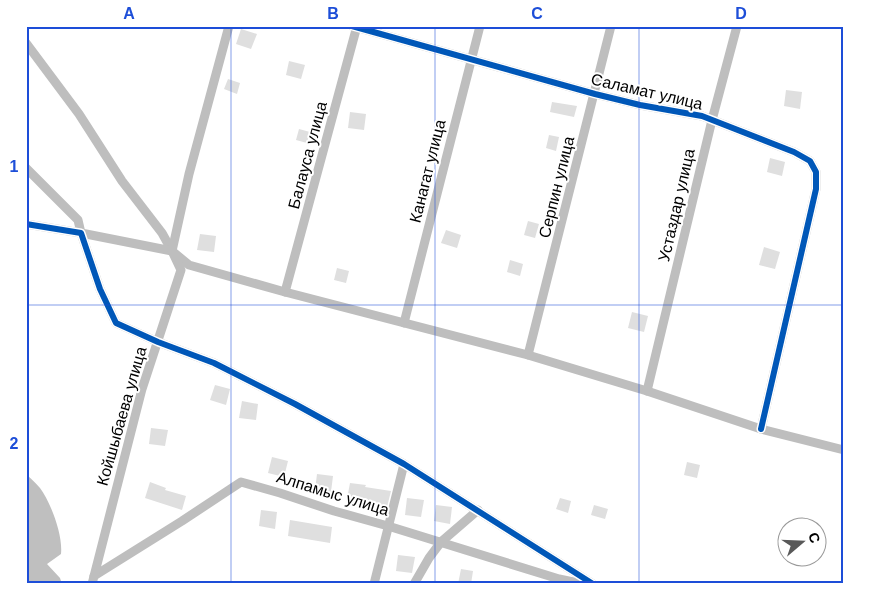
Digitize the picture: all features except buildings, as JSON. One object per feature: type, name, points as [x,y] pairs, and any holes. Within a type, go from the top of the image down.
[{"type":"street","points":[[172,251],[189,174],[229,26]]},
{"type":"street","name":"Канагат улица","points":[[404,323],[480,26]]},
{"type":"street","name":"Серпин улица","points":[[528,355],[611,26]]},
{"type":"street","name":"Устаздар улица","points":[[647,391],[712,120],[737,26]]},
{"type":"street","name":"Саламат улица","points":[[355,27],[595,94],[640,105],[702,116],[794,152],[810,161],[816,172],[816,189],[761,429]]},
{"type":"street","name":"Балауса улица","points":[[285,292],[355,27]]},
{"type":"street","points":[[26,44],[80,114],[122,180],[162,233],[172,251],[189,265],[528,355],[647,391],[761,429],[844,450]]},
{"type":"street","points":[[26,168],[78,220],[100,289],[116,323],[158,342],[214,362],[404,464],[593,584]]},
{"type":"street","points":[[26,224],[172,251]]},
{"type":"street","name":"Койшыбаева улица","points":[[93,580],[142,389],[181,270],[172,251]]},
{"type":"street","points":[[374,584],[404,464]]},
{"type":"street","name":"Алпамыс улица","points":[[93,580],[242,482],[280,492],[334,511],[559,579],[583,584]]},
{"type":"street","points":[[414,584],[441,542],[478,510]]},
{"type":"shaded area","points":[[26,474],[44,494],[52,510],[60,538],[61,554],[47,564],[60,578],[62,584],[26,584]]},
{"type":"cycle path","points":[[352,26],[595,94],[640,105],[702,116],[794,152],[810,161],[816,172],[816,189],[761,429]]},
{"type":"cycle path","points":[[26,224],[81,233],[100,289],[116,323],[158,342],[214,363],[295,404],[404,464],[593,584]]}]
